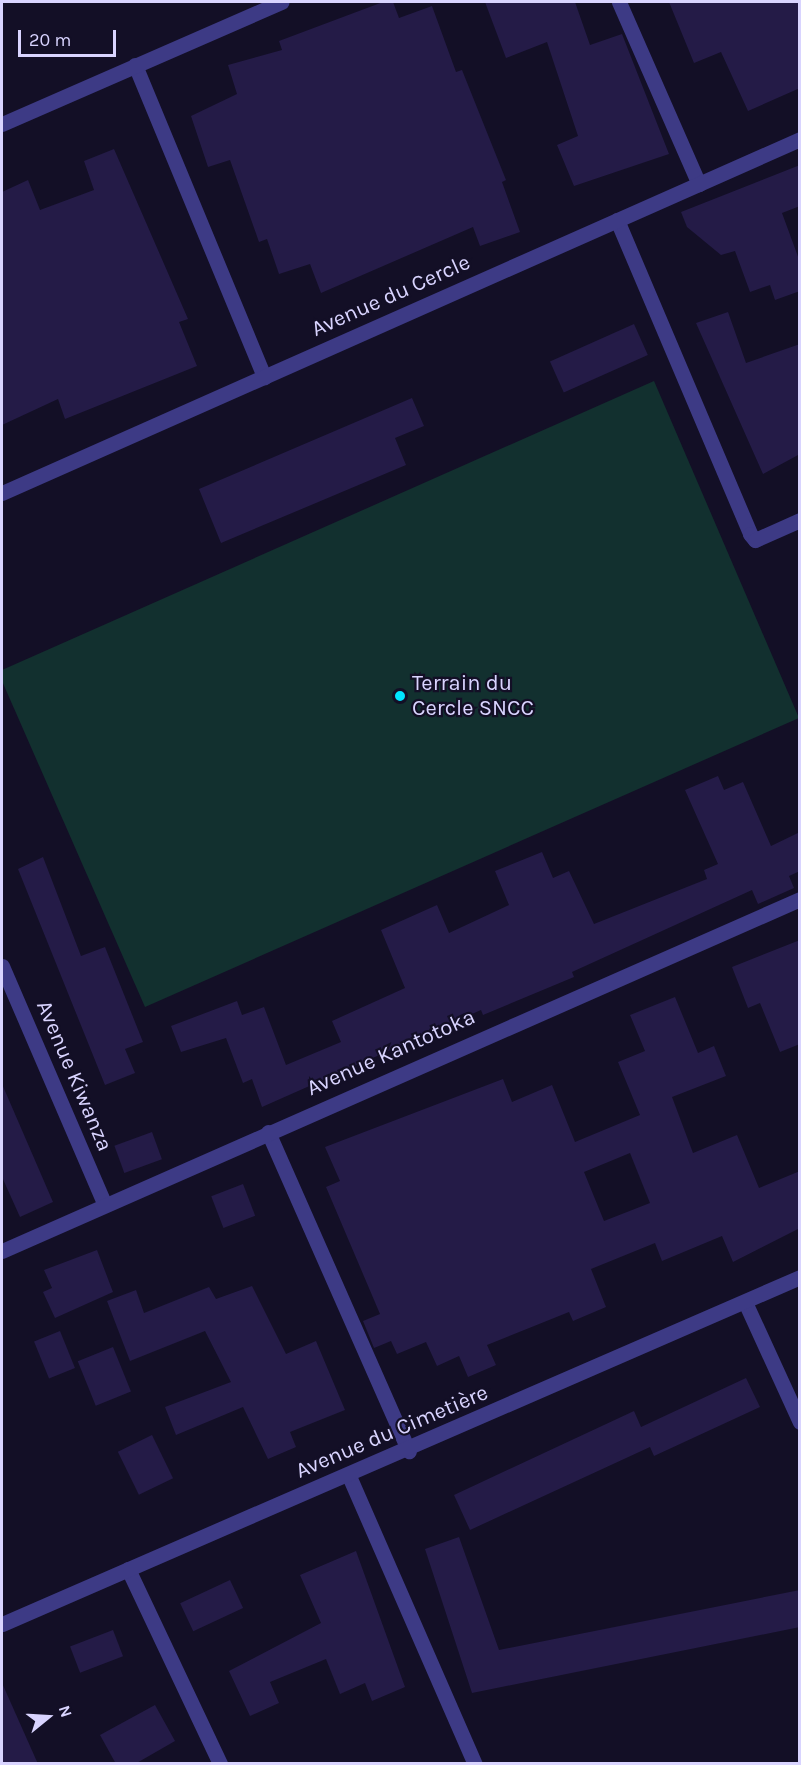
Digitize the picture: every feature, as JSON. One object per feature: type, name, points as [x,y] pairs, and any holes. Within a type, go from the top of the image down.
[{"type":"street","points":[[2,124],[281,2]]},
{"type":"street","points":[[619,2],[699,184]]},
{"type":"street","points":[[135,65],[264,377]]},
{"type":"street","name":"Avenue du Cercle","points":[[2,493],[800,139]]},
{"type":"street","points":[[616,220],[743,524],[755,540],[800,520]]},
{"type":"street","name":"Avenue Kantotoka","points":[[2,1251],[104,1203],[800,899]]},
{"type":"street","name":"Avenue Kiwanza","points":[[2,966],[104,1203]]},
{"type":"street","points":[[268,1132],[409,1450]]},
{"type":"street","name":"Avenue du Cimetière","points":[[2,1624],[409,1450],[800,1277]]},
{"type":"street","points":[[745,1302],[800,1422]]},
{"type":"street","points":[[349,1476],[476,1764]]},
{"type":"street","points":[[128,1569],[220,1764]]},
{"type":"green space","name":"Terrain du Cercle SNCC","points":[[654,381],[799,718],[145,1007],[2,681],[2,670]]},
{"type":"building","points":[[383,2],[393,2],[399,18],[432,6],[456,72],[462,70],[506,180],[502,182],[520,232],[480,246],[473,227],[321,293],[310,264],[279,274],[267,239],[259,242],[230,160],[208,167],[191,116],[237,94],[228,65],[282,50],[279,41]]},
{"type":"building","points":[[485,2],[575,2],[590,45],[622,34],[669,154],[574,186],[557,145],[578,136],[547,42],[506,58]]},
{"type":"building","points":[[669,2],[800,2],[800,88],[748,111],[721,52],[694,63]]},
{"type":"building","points":[[114,149],[188,319],[179,322],[197,366],[65,419],[58,399],[2,425],[2,192],[28,180],[40,210],[94,190],[84,161]]},
{"type":"building","points":[[800,165],[800,206],[782,213],[800,262],[800,291],[775,300],[770,285],[750,292],[735,251],[721,255],[687,227],[681,212]]},
{"type":"building","points":[[728,312],[746,363],[800,344],[800,454],[763,474],[696,323]]},
{"type":"building","points":[[634,324],[648,355],[564,392],[550,361]]},
{"type":"building","points":[[412,398],[424,426],[395,438],[406,465],[221,543],[199,489]]},
{"type":"building","points":[[718,776],[724,790],[743,782],[771,846],[800,832],[800,871],[789,876],[794,888],[758,904],[752,890],[572,972],[574,977],[483,1015],[481,1010],[262,1107],[252,1079],[243,1083],[226,1038],[181,1052],[171,1026],[237,1001],[242,1015],[264,1007],[286,1065],[341,1042],[332,1021],[405,988],[381,930],[437,905],[449,933],[509,905],[495,871],[542,852],[553,878],[569,871],[594,924],[707,879],[704,870],[718,864],[685,790]]},
{"type":"building","points":[[43,857],[81,956],[105,947],[143,1042],[125,1049],[135,1073],[105,1085],[18,869]]},
{"type":"building","points":[[800,940],[800,1044],[780,1052],[760,1003],[748,1008],[732,967]]},
{"type":"building","points":[[675,997],[698,1053],[714,1046],[726,1076],[672,1097],[693,1153],[737,1135],[759,1188],[800,1171],[800,1228],[733,1262],[722,1236],[662,1261],[655,1243],[591,1269],[606,1307],[573,1321],[569,1312],[487,1345],[496,1365],[468,1377],[459,1356],[437,1366],[426,1342],[397,1354],[391,1341],[374,1348],[363,1321],[380,1314],[326,1187],[340,1181],[325,1147],[503,1079],[512,1102],[552,1085],[575,1142],[640,1115],[618,1062],[645,1051],[630,1015]],"holes":[[[630,1153],[650,1203],[604,1221],[584,1172]]]},
{"type":"building","points":[[2,1084],[53,1202],[20,1217],[2,1177]]},
{"type":"building","points":[[152,1132],[162,1159],[124,1173],[114,1146]]},
{"type":"building","points":[[243,1184],[255,1216],[223,1228],[211,1196]]},
{"type":"building","points":[[97,1250],[113,1292],[55,1318],[43,1292],[52,1288],[44,1270]]},
{"type":"building","points":[[252,1286],[286,1354],[316,1341],[345,1410],[290,1432],[296,1447],[268,1459],[243,1407],[176,1435],[165,1407],[231,1382],[205,1331],[130,1361],[107,1301],[136,1290],[144,1313],[209,1287],[216,1299]]},
{"type":"building","points":[[60,1331],[75,1368],[49,1379],[34,1341]]},
{"type":"building","points":[[113,1347],[131,1392],[96,1406],[78,1361]]},
{"type":"building","points":[[746,1378],[760,1407],[654,1456],[650,1447],[470,1530],[454,1495],[634,1411],[641,1427]]},
{"type":"building","points":[[152,1435],[173,1478],[139,1495],[118,1452]]},
{"type":"building","points":[[459,1537],[499,1650],[800,1590],[800,1627],[472,1693],[425,1549]]},
{"type":"building","points":[[356,1551],[405,1687],[372,1701],[365,1683],[340,1694],[326,1659],[270,1682],[279,1703],[250,1716],[229,1671],[321,1623],[300,1575]]},
{"type":"building","points":[[230,1580],[243,1608],[193,1631],[180,1603]]},
{"type":"building","points":[[113,1630],[123,1656],[80,1673],[70,1646]]},
{"type":"building","points":[[2,1683],[38,1764],[2,1764]]},
{"type":"building","points":[[155,1705],[175,1741],[135,1764],[116,1764],[100,1735]]},
{"type":"place","name":"Terrain du Cercle SNCC","points":[[400,696]]}]
